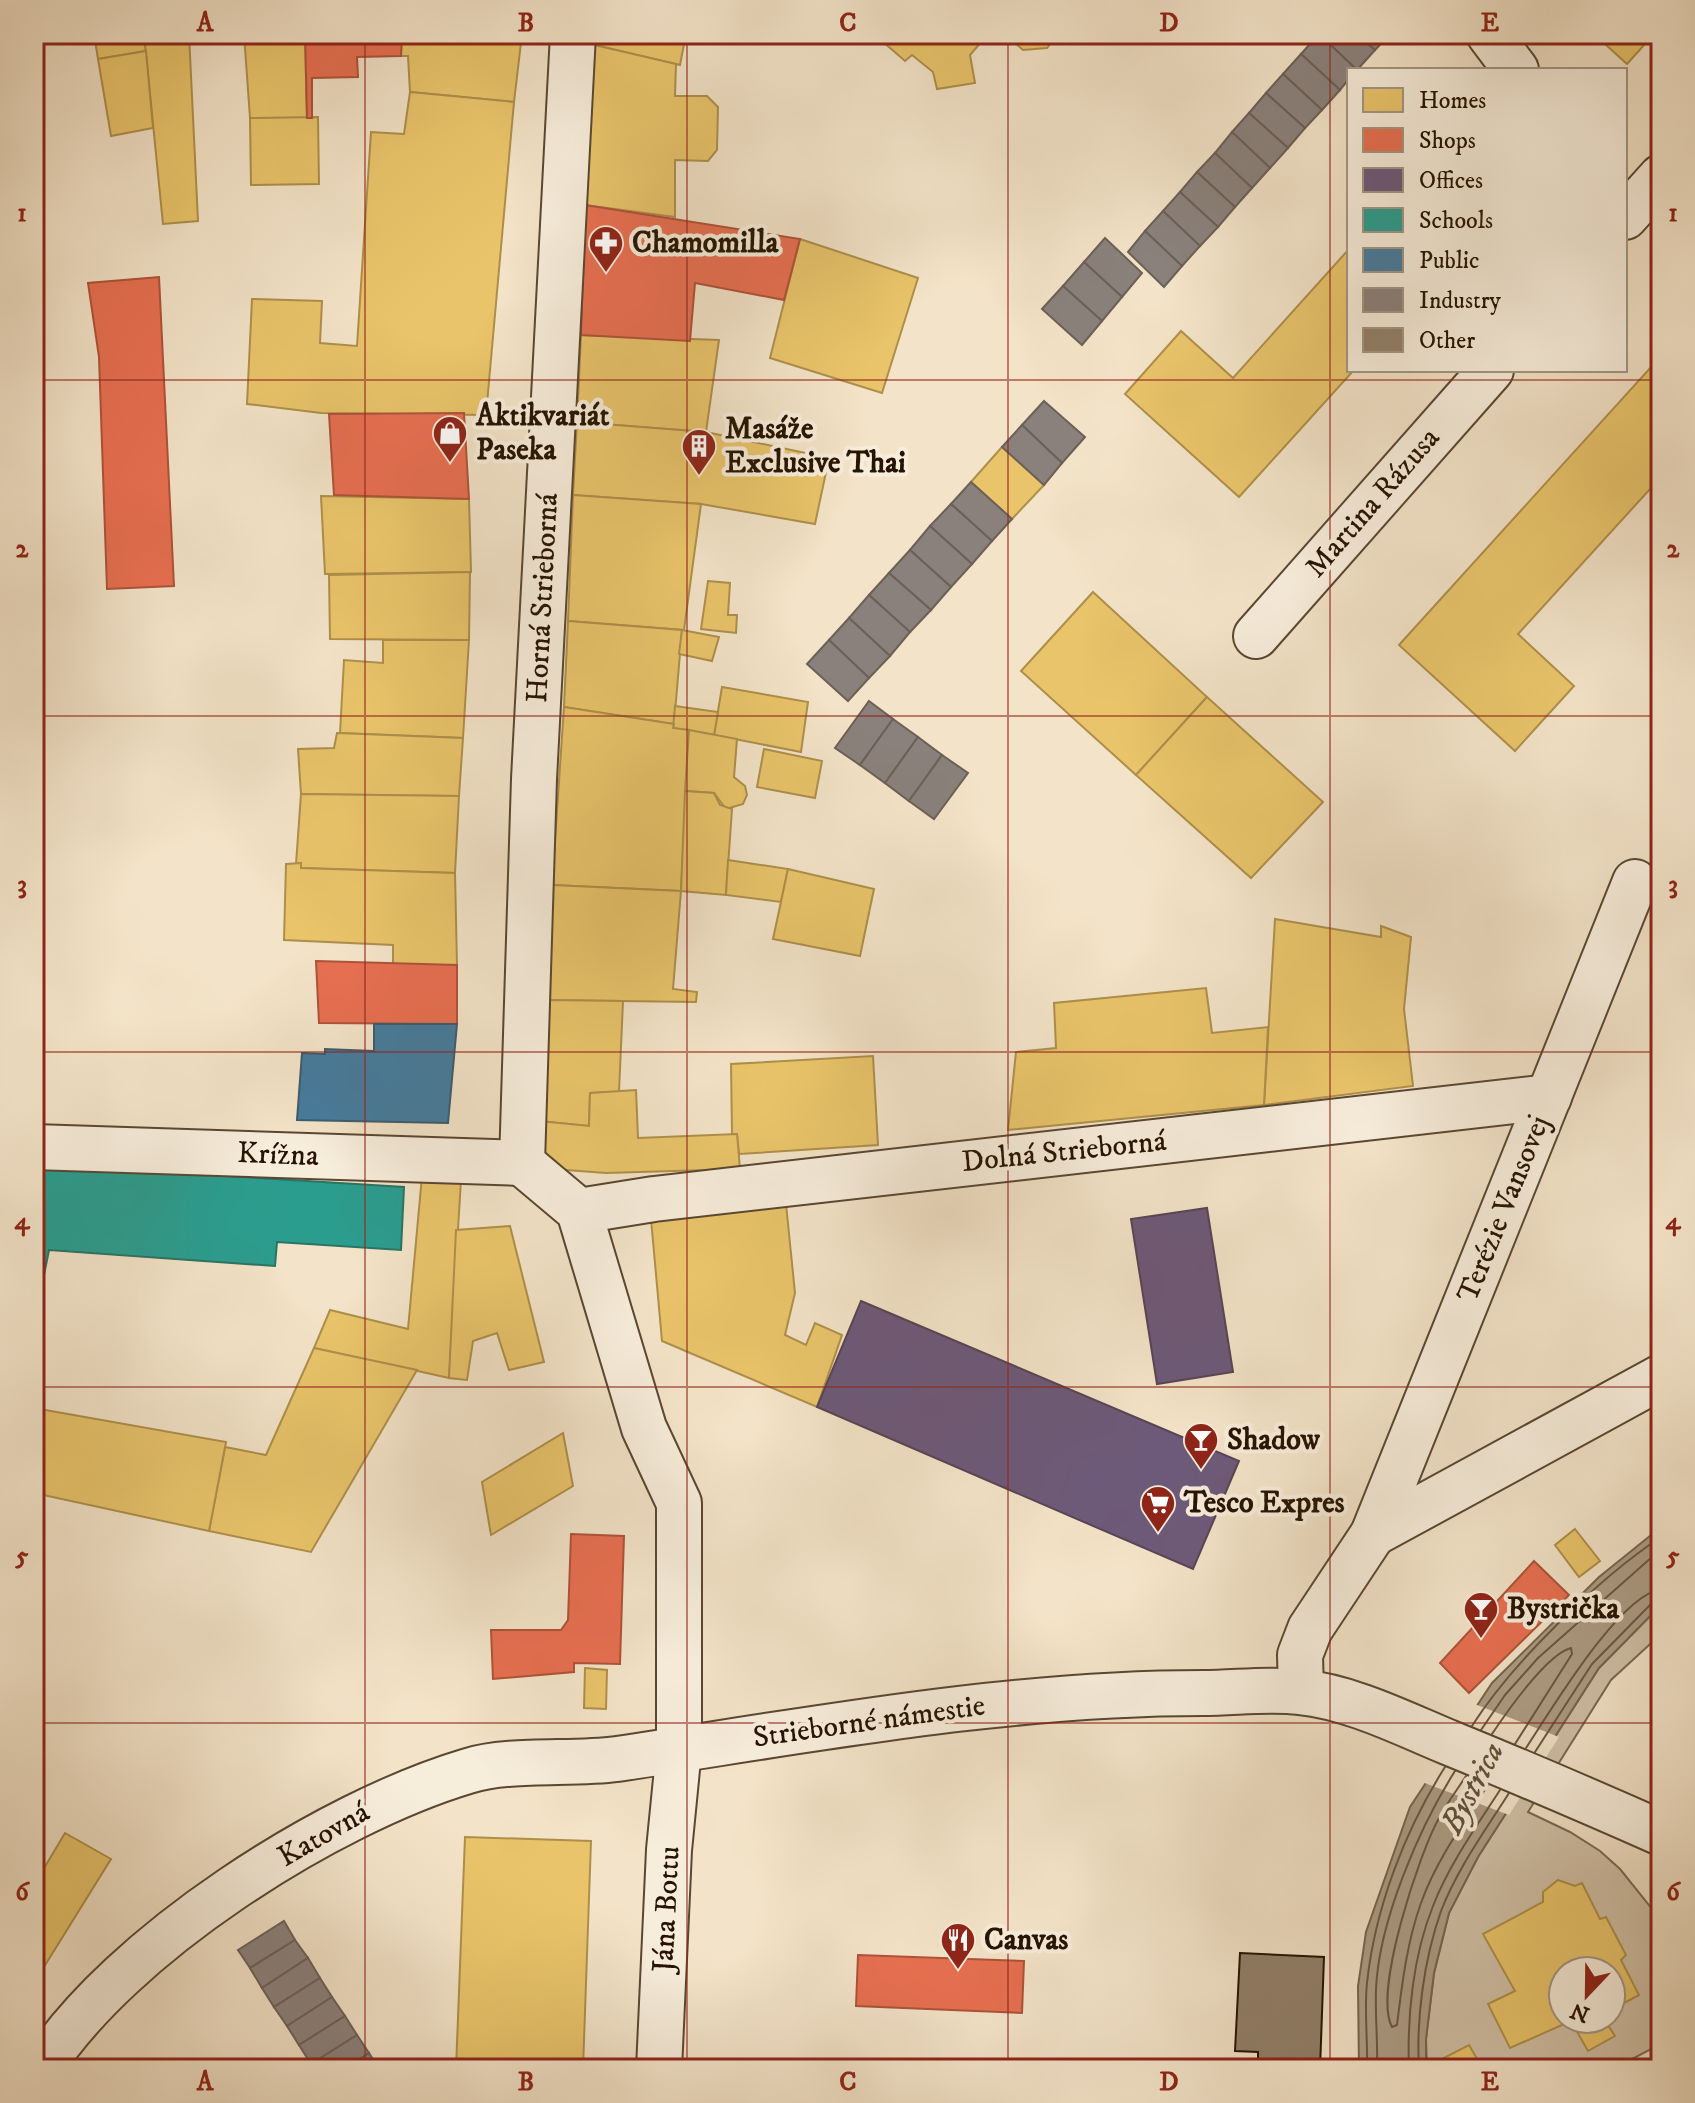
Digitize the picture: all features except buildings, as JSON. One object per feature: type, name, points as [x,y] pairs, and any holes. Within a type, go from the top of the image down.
[{"type":"street","name":"Horná Strieborná","points":[[522,1163],[534,779],[573,34]]},
{"type":"street","points":[[1489,34],[1514,68]]},
{"type":"street","name":"Martina Rázusa","points":[[1256,636],[1489,372]]},
{"type":"street","name":"Terézie Vansovej","points":[[1301,1692],[1300,1655],[1310,1629],[1373,1534],[1635,882]]},
{"type":"street","name":"Dolná Strieborná","points":[[579,1211],[654,1199],[1549,1097]]},
{"type":"street","name":"Krížna","points":[[34,1147],[522,1163]]},
{"type":"street","points":[[522,1163],[579,1211],[644,1428],[679,1503],[679,1749]]},
{"type":"street","name":"Terézie Vansovej","points":[[1373,1534],[1661,1377]]},
{"type":"street","name":"Strieborné námestie","points":[[679,1749],[927,1711],[1136,1693],[1301,1692],[1343,1702],[1431,1735],[1661,1833]]},
{"type":"street","name":"Katovná","points":[[41,2069],[65,2031],[107,1988],[161,1942],[255,1875],[371,1807],[472,1769],[611,1760],[679,1749]]},
{"type":"street","name":"Jána Bottu","points":[[659,2069],[669,1850],[679,1749]]},
{"type":"shaded area","points":[[1661,1605],[1661,1634],[1611,1680],[1528,1812],[1570,1832],[1600,1851],[1620,1869],[1661,1920],[1661,2044],[1613,2069],[1427,2069],[1426,2039],[1434,1973],[1449,1913],[1478,1857],[1599,1668]]},
{"type":"water","name":"Bystrica","points":[[1661,1527],[1661,1605],[1599,1668],[1478,1857],[1449,1913],[1434,1973],[1426,2039],[1426,2069],[1359,2069],[1358,1986],[1366,1932],[1410,1807],[1492,1683],[1599,1577]]},
{"type":"pier","points":[[1472,1703],[1559,1737],[1509,1815],[1422,1782]]},
{"type":"place","name":"Chamomilla","points":[[606,274]]},
{"type":"place","name":"Aktikvariát Paseka","points":[[450,464]]},
{"type":"place","name":"Masáže Exclusive Thai","points":[[699,477]]},
{"type":"place","name":"Shadow","points":[[1201,1471]]},
{"type":"place","name":"Tesco Expres","points":[[1158,1534]]},
{"type":"place","name":"Bystrička","points":[[1481,1640]]},
{"type":"place","name":"Canvas","points":[[958,1971]]}]
